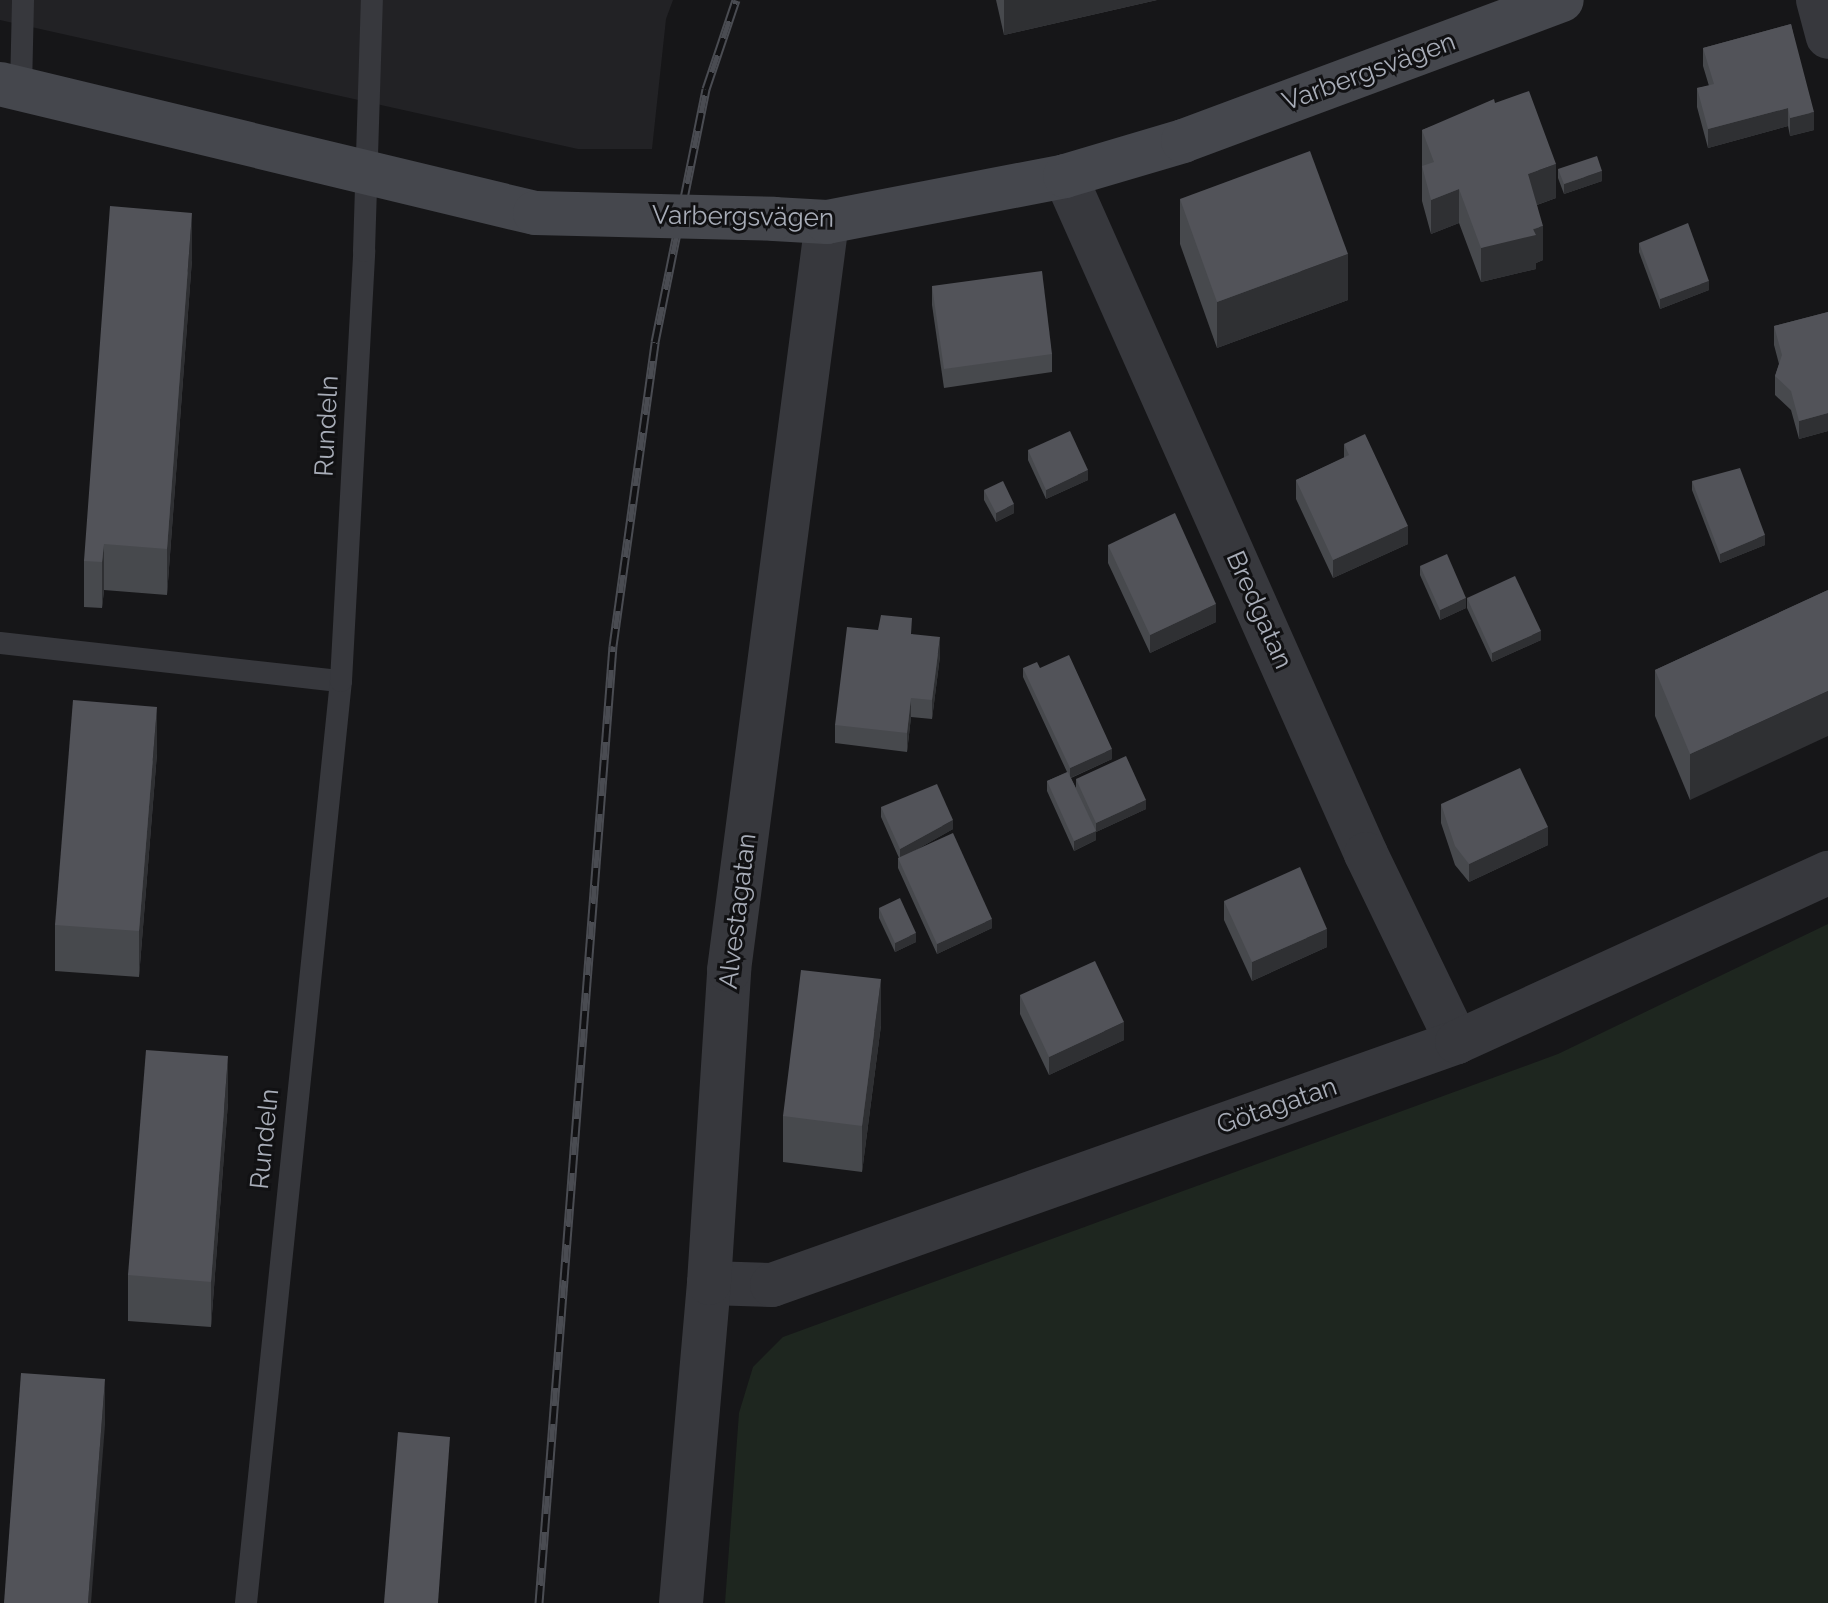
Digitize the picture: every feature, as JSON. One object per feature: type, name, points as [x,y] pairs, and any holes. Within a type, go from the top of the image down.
[{"type":"main road","name":"Varbergsvägen","points":[[10,87],[535,213],[827,222],[1065,176],[1183,141],[1562,0]]},
{"type":"street","points":[[1818,0],[1828,37]]},
{"type":"street","name":"Bredgatan","points":[[1065,176],[1366,854],[1457,1042]]},
{"type":"street","name":"Alvestagatan","points":[[681,1603],[709,1283],[729,970],[827,222]]},
{"type":"street","name":"Götagatan","points":[[709,1283],[772,1285],[1457,1042],[1828,873]]},
{"type":"lane","points":[[10,87],[23,0]]},
{"type":"lane","name":"Rundeln","points":[[246,1603],[341,681],[368,173],[372,0]]},
{"type":"lane","points":[[0,643],[341,681]]},
{"type":"shaded area","points":[[0,0],[673,0],[666,19],[652,149],[578,149],[0,20]]},
{"type":"shaded area","points":[[1828,924],[1828,1603],[725,1603],[739,1413],[753,1367],[783,1337],[1558,1054]]},
{"type":"building","points":[[1791,24],[1814,112],[1790,118],[1788,108],[1708,129],[1697,88],[1714,84],[1703,48]]},
{"type":"building","points":[[1529,91],[1556,164],[1528,174],[1543,226],[1533,229],[1536,235],[1481,248],[1459,189],[1431,200],[1422,166],[1434,162],[1422,130],[1494,99],[1495,103]]},
{"type":"building","points":[[1310,151],[1348,254],[1217,302],[1180,199]]},
{"type":"building","points":[[1597,156],[1602,171],[1564,184],[1558,169]]},
{"type":"building","points":[[110,206],[192,213],[167,549],[104,544],[102,562],[84,561]]},
{"type":"building","points":[[1688,223],[1709,281],[1660,299],[1639,243]]},
{"type":"building","points":[[1042,271],[1052,354],[944,369],[932,286]]},
{"type":"building","points":[[1828,312],[1828,413],[1799,421],[1791,391],[1775,376],[1782,355],[1774,326]]},
{"type":"building","points":[[1070,431],[1088,470],[1046,490],[1028,450]]},
{"type":"building","points":[[1365,434],[1408,526],[1333,560],[1296,480],[1349,455],[1344,444]]},
{"type":"building","points":[[1740,468],[1765,535],[1720,554],[1692,481]]},
{"type":"building","points":[[1003,481],[1014,504],[996,513],[984,490]]},
{"type":"building","points":[[1175,513],[1216,604],[1150,635],[1108,545]]},
{"type":"building","points":[[1447,554],[1466,598],[1440,610],[1420,566]]},
{"type":"building","points":[[1515,576],[1541,631],[1492,653],[1467,598]]},
{"type":"building","points":[[1828,590],[1828,691],[1690,754],[1655,670]]},
{"type":"building","points":[[881,615],[912,618],[911,634],[940,637],[932,700],[911,698],[907,733],[835,725],[847,627],[878,630]]},
{"type":"building","points":[[1069,655],[1112,749],[1070,768],[1023,668],[1037,662],[1040,668]]},
{"type":"building","points":[[73,700],[157,707],[139,931],[55,925]]},
{"type":"building","points":[[1126,756],[1146,800],[1096,823],[1076,779]]},
{"type":"building","points":[[1520,768],[1548,827],[1469,864],[1455,846],[1441,804]]},
{"type":"building","points":[[1068,772],[1096,831],[1074,841],[1047,781]]},
{"type":"building","points":[[937,784],[953,820],[900,849],[881,807]]},
{"type":"building","points":[[953,833],[992,919],[937,944],[898,858]]},
{"type":"building","points":[[1300,867],[1327,929],[1252,962],[1224,901]]},
{"type":"building","points":[[900,898],[916,933],[895,943],[879,908]]},
{"type":"building","points":[[1095,961],[1124,1022],[1049,1057],[1020,995]]},
{"type":"building","points":[[801,970],[881,979],[862,1126],[783,1116]]},
{"type":"building","points":[[146,1050],[228,1056],[211,1282],[128,1275]]},
{"type":"building","points":[[21,1373],[105,1379],[88,1603],[4,1603]]},
{"type":"building","points":[[398,1432],[450,1437],[438,1603],[384,1603]]},
{"type":"railway","points":[[539,1603],[613,646],[655,342],[706,89],[736,0]]}]
